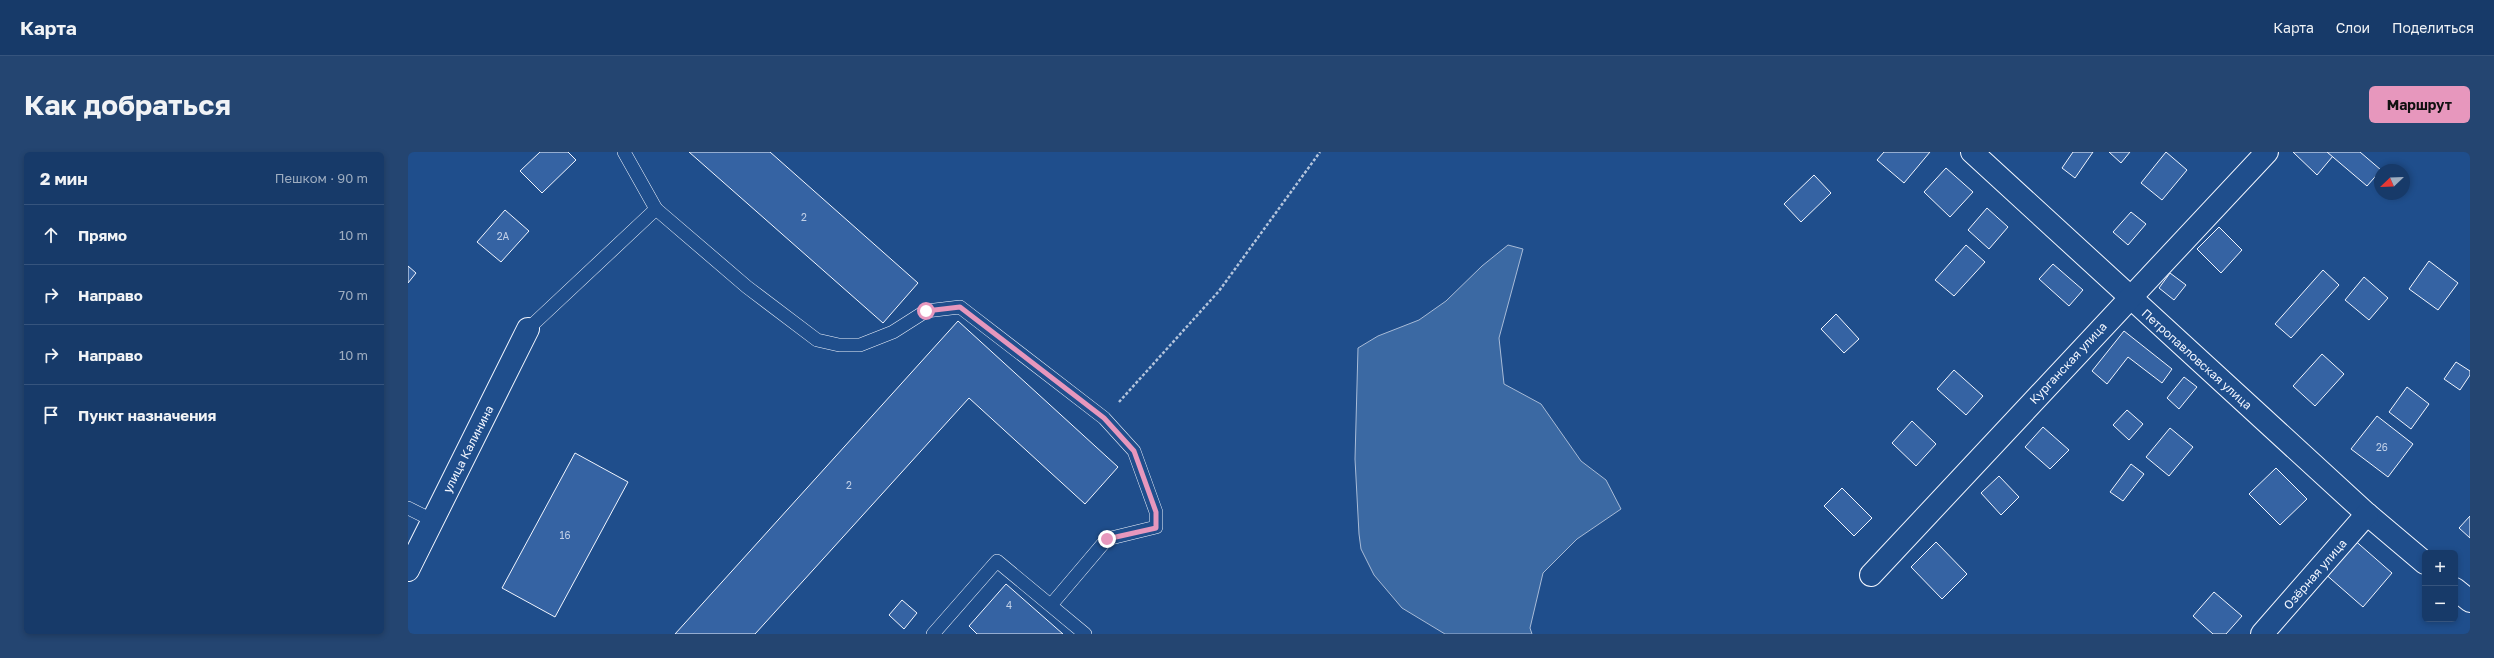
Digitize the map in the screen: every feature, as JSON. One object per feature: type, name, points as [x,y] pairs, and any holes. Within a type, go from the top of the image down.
[{"type":"street","name":"Петропавловская улица","points":[[1972,152],[2367,514],[2422,561]]},
{"type":"street","name":"Курганская улица","points":[[1871,575],[2129,297],[2267,152]]},
{"type":"street","name":"улица Калинина","points":[[408,570],[528,329]]},
{"type":"street","name":"Озёрная улица","points":[[2262,634],[2367,514]]},
{"type":"street","points":[[2458,592],[2470,602]]},
{"type":"lane","points":[[624,152],[656,209],[747,287],[817,340],[839,345],[860,345],[893,332],[926,311],[960,307],[1104,418],[1134,451],[1156,512],[1156,528],[1107,539],[1051,605]]},
{"type":"lane","points":[[528,329],[656,209]]},
{"type":"lane","points":[[408,508],[432,520]]},
{"type":"lane","points":[[933,634],[998,560],[1086,634]]},
{"type":"path","points":[[1104,418],[1219,291],[1320,152]]},
{"type":"water","points":[[1508,245],[1523,249],[1499,338],[1504,384],[1541,404],[1581,461],[1606,480],[1621,509],[1577,539],[1543,573],[1530,628],[1532,634],[1445,634],[1402,608],[1374,575],[1361,549],[1355,459],[1358,348],[1378,336],[1419,320],[1446,301],[1482,266]]},
{"type":"building","points":[[540,152],[568,152],[576,160],[542,193],[520,171]]},
{"type":"building","points":[[689,152],[770,152],[918,283],[883,323]]},
{"type":"building","points":[[1884,152],[1930,152],[1904,183],[1877,160]]},
{"type":"building","points":[[2073,152],[2093,152],[2075,178],[2062,168]]},
{"type":"building","points":[[2109,152],[2130,152],[2121,163]]},
{"type":"building","points":[[2166,152],[2187,170],[2162,200],[2141,183]]},
{"type":"building","points":[[2293,152],[2327,152],[2333,156],[2317,175]]},
{"type":"building","points":[[2327,152],[2360,152],[2374,164],[2374,178],[2367,186]]},
{"type":"building","points":[[1946,168],[1973,192],[1950,217],[1924,192]]},
{"type":"building","points":[[1814,175],[1831,193],[1801,222],[1784,204]]},
{"type":"building","points":[[1987,208],[2008,227],[1989,249],[1968,230]]},
{"type":"building","points":[[505,210],[529,231],[501,262],[477,242]]},
{"type":"building","points":[[2131,212],[2146,224],[2128,245],[2113,232]]},
{"type":"building","points":[[2219,227],[2242,250],[2221,273],[2197,249]]},
{"type":"building","points":[[1966,245],[1985,262],[1954,296],[1935,280]]},
{"type":"building","points":[[2429,261],[2458,283],[2438,310],[2409,289]]},
{"type":"building","points":[[2053,264],[2083,290],[2069,306],[2039,279]]},
{"type":"building","points":[[408,266],[416,273],[408,283]]},
{"type":"building","points":[[2323,270],[2339,285],[2291,338],[2275,324]]},
{"type":"building","points":[[2170,273],[2186,285],[2174,300],[2159,288]]},
{"type":"building","points":[[2364,277],[2388,298],[2369,320],[2345,300]]},
{"type":"building","points":[[1836,314],[1859,339],[1844,353],[1821,329]]},
{"type":"building","points":[[958,321],[1118,467],[1085,504],[969,398],[755,634],[675,634]]},
{"type":"building","points":[[2124,331],[2172,369],[2162,383],[2128,357],[2107,384],[2092,371]]},
{"type":"building","points":[[2322,354],[2344,374],[2315,406],[2293,386]]},
{"type":"building","points":[[2456,362],[2470,371],[2470,375],[2460,390],[2444,379]]},
{"type":"building","points":[[1954,370],[1983,396],[1966,415],[1937,389]]},
{"type":"building","points":[[2184,377],[2197,387],[2179,409],[2167,398]]},
{"type":"building","points":[[2407,387],[2429,404],[2411,429],[2389,412]]},
{"type":"building","points":[[2127,410],[2143,424],[2129,440],[2113,425]]},
{"type":"building","points":[[2377,416],[2413,444],[2388,477],[2351,449]]},
{"type":"building","points":[[1912,421],[1936,444],[1916,466],[1892,443]]},
{"type":"building","points":[[2043,427],[2069,450],[2050,469],[2025,447]]},
{"type":"building","points":[[2170,428],[2193,447],[2169,476],[2146,457]]},
{"type":"building","points":[[575,453],[628,482],[555,617],[502,588]]},
{"type":"building","points":[[2131,464],[2144,474],[2123,501],[2110,492]]},
{"type":"building","points":[[2276,468],[2307,499],[2280,525],[2249,494]]},
{"type":"building","points":[[1999,476],[2019,497],[2001,515],[1981,493]]},
{"type":"building","points":[[1842,488],[1872,518],[1854,536],[1824,506]]},
{"type":"building","points":[[2470,516],[2470,538],[2459,528]]},
{"type":"building","points":[[2352,538],[2392,573],[2363,607],[2323,572]]},
{"type":"building","points":[[1936,542],[1967,574],[1942,599],[1911,567]]},
{"type":"building","points":[[1006,584],[1063,634],[977,634],[969,626]]},
{"type":"building","points":[[2214,592],[2242,616],[2226,634],[2213,634],[2193,616]]},
{"type":"building","points":[[902,600],[917,613],[904,629],[889,615]]},
{"type":"route","points":[[926,311],[960,307],[1104,418],[1134,451],[1156,512],[1156,528],[1107,539]]}]
